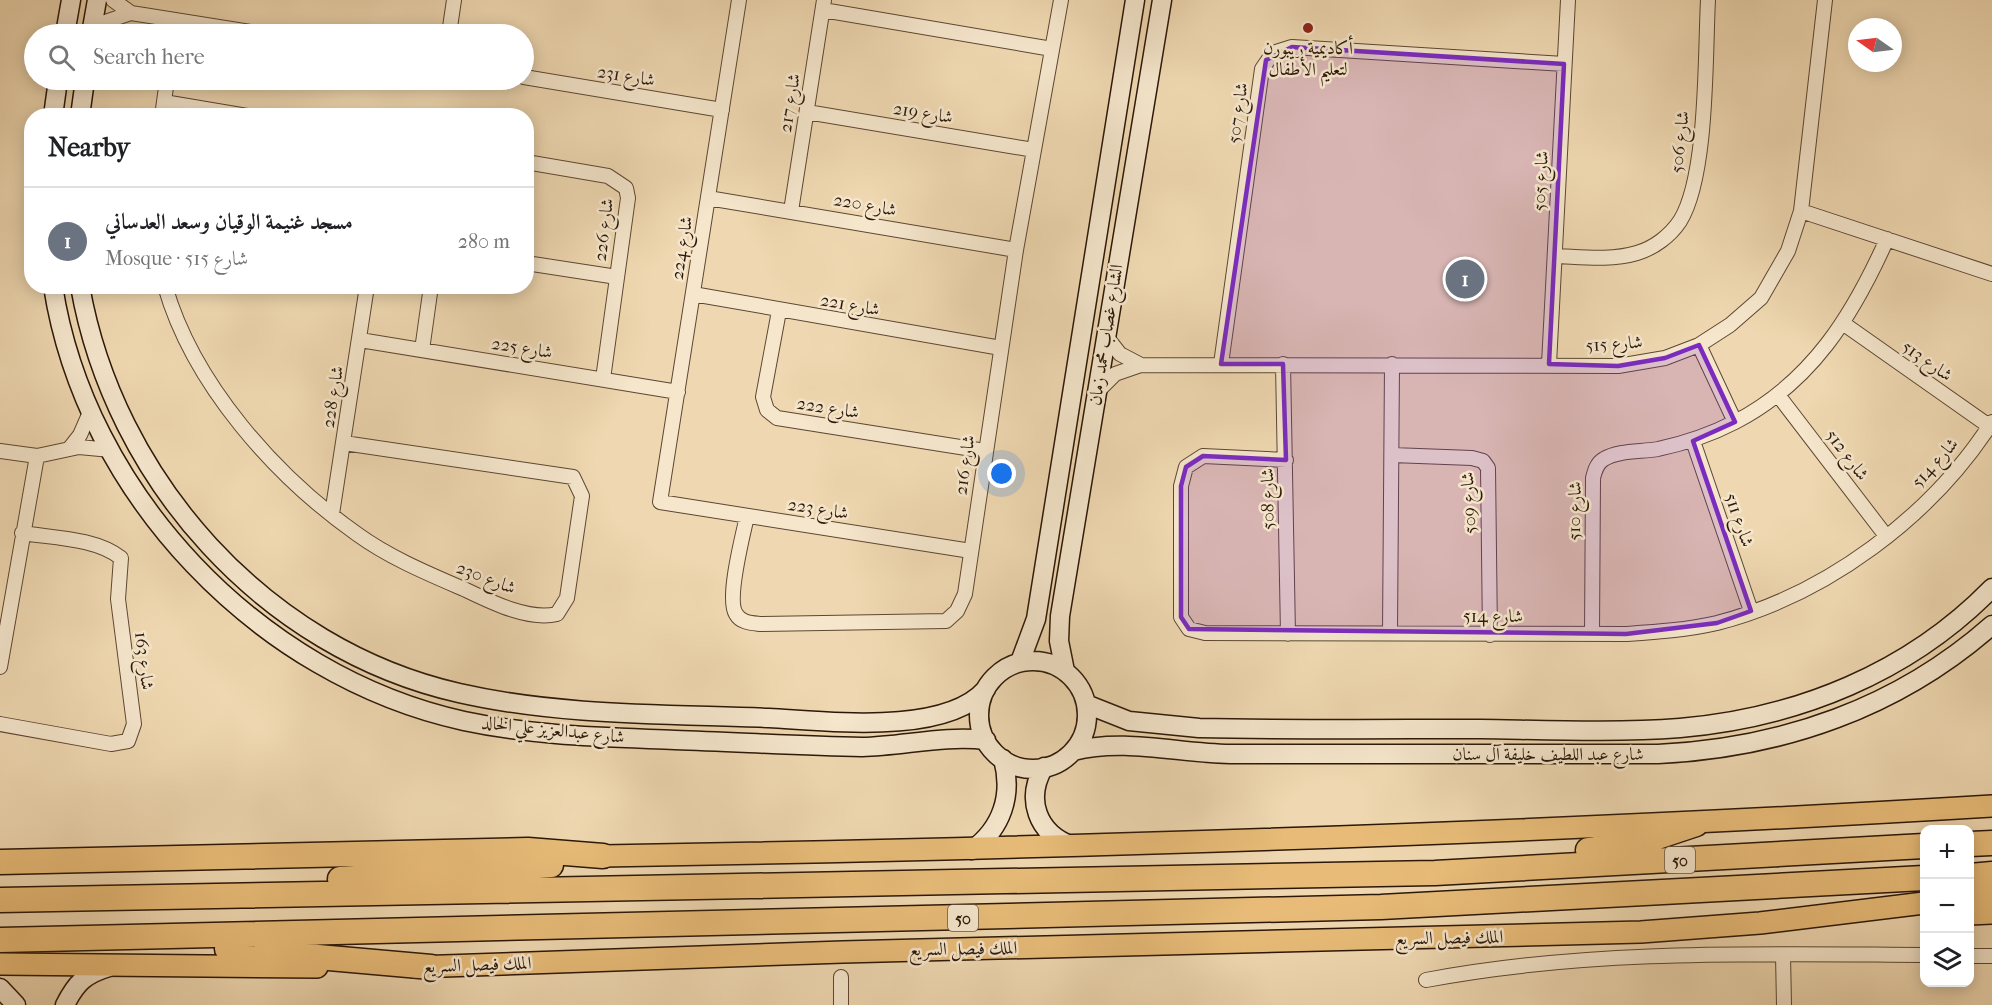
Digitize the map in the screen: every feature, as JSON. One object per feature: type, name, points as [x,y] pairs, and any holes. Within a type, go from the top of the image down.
[{"type":"highway","points":[[1435,873],[1463,863],[1494,858],[1620,846],[1660,837],[1696,824]]},
{"type":"highway","points":[[1974,844],[1992,843]]},
{"type":"highway","name":"50","points":[[0,900],[1435,873],[1920,846]]},
{"type":"highway","points":[[0,862],[528,850],[603,856]]},
{"type":"highway","points":[[190,896],[243,886],[529,867],[603,856]]},
{"type":"highway","points":[[1974,876],[1992,874]]},
{"type":"highway","name":"الملك فيصل السريع","points":[[0,940],[1381,907],[1920,878]]},
{"type":"highway","points":[[108,939],[431,967]]},
{"type":"main road","points":[[603,856],[972,850],[1696,824],[1992,806]]},
{"type":"main road","points":[[1974,897],[1992,895]]},
{"type":"main road","name":"الملك فيصل السريع","points":[[0,964],[431,967],[843,952],[1581,935],[1700,928],[1920,903]]},
{"type":"main road","points":[[1974,914],[1992,914]]},
{"type":"main road","points":[[1819,916],[1876,919],[1920,916]]},
{"type":"street","points":[[67,24],[71,0]]},
{"type":"street","points":[[93,24],[97,0]]},
{"type":"street","points":[[113,0],[131,13],[201,24]]},
{"type":"street","points":[[450,24],[454,0]]},
{"type":"street","name":"شارع 224","points":[[660,502],[739,0]]},
{"type":"street","name":"شارع 216","points":[[747,516],[733,598],[735,613],[745,622],[761,624],[946,621],[957,611],[965,594],[1016,250],[1061,0]]},
{"type":"street","name":"الشارع غصاب محمد زمان","points":[[1020,662],[1032,632],[1038,606],[1135,0]]},
{"type":"street","name":"الشارع غصاب محمد زمان","points":[[1065,671],[1060,651],[1060,616],[1162,0]]},
{"type":"street","name":"شارع 505","points":[[1549,364],[1568,0]]},
{"type":"street","name":"شارع 506","points":[[1555,256],[1610,258],[1638,253],[1662,241],[1680,220],[1698,169],[1708,0]]},
{"type":"street","name":"شارع 515","points":[[1096,395],[1115,374],[1141,365],[1549,364],[1618,366],[1665,358],[1698,345],[1731,326],[1761,298],[1788,251],[1801,211],[1825,0]]},
{"type":"street","points":[[824,5],[1052,49]]},
{"type":"street","name":"شارع 217","points":[[791,211],[824,5]]},
{"type":"street","points":[[103,24],[131,13]]},
{"type":"street","points":[[175,24],[176,20]]},
{"type":"street","name":"شارع 507","points":[[1221,364],[1260,79],[1266,60],[1273,53],[1292,47],[1564,64]]},
{"type":"street","name":"شارع 231","points":[[534,79],[722,110]]},
{"type":"street","points":[[54,108],[57,90]]},
{"type":"street","points":[[81,108],[84,90]]},
{"type":"street","points":[[163,108],[166,90]]},
{"type":"street","name":"شارع 219","points":[[807,112],[1034,150]]},
{"type":"street","name":"شارع 226","points":[[534,163],[608,176],[626,188],[628,198],[603,379]]},
{"type":"street","name":"شارع 220","points":[[708,198],[1016,250]]},
{"type":"street","points":[[1801,211],[1992,274]]},
{"type":"street","name":"شارع 510","points":[[1592,634],[1593,478],[1597,466],[1610,456],[1693,441],[1735,422],[1778,395],[1803,372],[1844,324],[1887,239]]},
{"type":"street","points":[[534,264],[617,277]]},
{"type":"street","name":"شارع عبدالعزيز علي الخالد","points":[[55,294],[67,346],[91,410],[111,450],[164,531],[226,598],[275,636],[324,666],[370,690],[416,707],[490,726],[584,736],[862,747],[901,745],[950,738],[986,740]]},
{"type":"street","name":"شارع عبدالعزيز علي الخالد","points":[[82,294],[98,357],[118,410],[145,459],[176,506],[228,566],[268,601],[311,631],[378,666],[425,684],[521,705],[582,711],[834,721],[900,720],[949,713],[966,706],[986,688]]},
{"type":"street","name":"شارع 230","points":[[167,294],[172,312],[217,396],[274,463],[332,514],[358,534],[413,567],[478,596],[536,615],[557,614],[567,598],[582,496],[573,477],[344,443]]},
{"type":"street","name":"شارع 228","points":[[332,514],[366,294]]},
{"type":"street","points":[[422,350],[430,294]]},
{"type":"street","name":"شارع 221","points":[[693,294],[779,311],[1001,348]]},
{"type":"street","name":"شارع 222","points":[[779,311],[763,397],[767,410],[777,418],[985,451]]},
{"type":"street","name":"شارع 513","points":[[1844,324],[1991,424]]},
{"type":"street","points":[[1106,335],[1120,354],[1141,365]]},
{"type":"street","name":"شارع 225","points":[[360,340],[678,392]]},
{"type":"street","points":[[1698,345],[1735,422]]},
{"type":"street","name":"شارع 508","points":[[1282,364],[1286,460],[1288,634]]},
{"type":"street","points":[[1390,632],[1392,364]]},
{"type":"street","name":"شارع 512","points":[[1778,395],[1886,536]]},
{"type":"street","points":[[69,449],[80,435],[91,410]]},
{"type":"street","name":"شارع 514","points":[[1286,460],[1203,456],[1186,467],[1181,486],[1181,617],[1189,629],[1205,633],[1592,634],[1666,631],[1717,623],[1784,600],[1827,578],[1886,536],[1904,522],[1951,475],[1991,424]]},
{"type":"street","name":"شارع 511","points":[[1693,441],[1751,611]]},
{"type":"street","points":[[0,451],[37,456],[89,447],[111,450]]},
{"type":"street","name":"شارع 509","points":[[1392,455],[1472,458],[1483,461],[1488,468],[1490,635]]},
{"type":"street","points":[[0,668],[37,456]]},
{"type":"street","name":"شارع 223","points":[[660,502],[971,551]]},
{"type":"street","name":"شارع 163","points":[[0,724],[111,744],[128,741],[134,724],[118,599],[121,558],[113,551],[97,546],[22,533]]},
{"type":"street","name":"شارع عبد اللطيف خليفة آل سنان","points":[[1086,704],[1129,721],[1199,728],[1597,730],[1680,728],[1768,714],[1819,700],[1864,680],[1907,657],[1946,629],[1992,588]]},
{"type":"street","name":"شارع عبد اللطيف خليفة آل سنان","points":[[1073,751],[1096,746],[1124,745],[1220,754],[1679,753],[1720,750],[1774,740],[1825,724],[1896,692],[1939,666],[1992,625]]},
{"type":"street","points":[[1020,662],[1043,662],[1065,671],[1082,691],[1086,704],[1085,729],[1073,751],[1055,764],[1044,767],[1023,768],[1003,759],[986,740],[979,719],[980,704],[986,688],[996,676],[1020,662]]},
{"type":"street","points":[[1514,753],[1515,745],[1522,737],[1565,737],[1597,730]]},
{"type":"street","points":[[972,850],[994,828],[1003,810],[1007,780],[1003,759]]},
{"type":"street","points":[[1044,767],[1035,792],[1039,818],[1049,833],[1072,846]]},
{"type":"street","points":[[1783,954],[1784,1005]]},
{"type":"street","points":[[1426,980],[1566,960],[1783,954],[1920,955]]},
{"type":"street","points":[[1974,956],[1992,956]]},
{"type":"street","points":[[65,1005],[73,989],[90,972],[113,966]]},
{"type":"street","points":[[841,976],[841,1005]]},
{"type":"street","points":[[0,987],[16,1005]]},
{"type":"highlighted area","points":[[1292,47],[1564,64],[1549,364],[1618,366],[1665,358],[1699,345],[1735,422],[1693,441],[1751,611],[1717,623],[1626,634],[1189,629],[1181,617],[1181,486],[1186,467],[1203,456],[1286,460],[1283,364],[1221,364],[1266,60]]},
{"type":"place","name":"أكاديمية ريبورن لتعليم الأطفال","points":[[1308,28]]},
{"type":"place","name":"مسجد غنيمة الوقيان وسعد العدساني","points":[[1465,279]]}]
